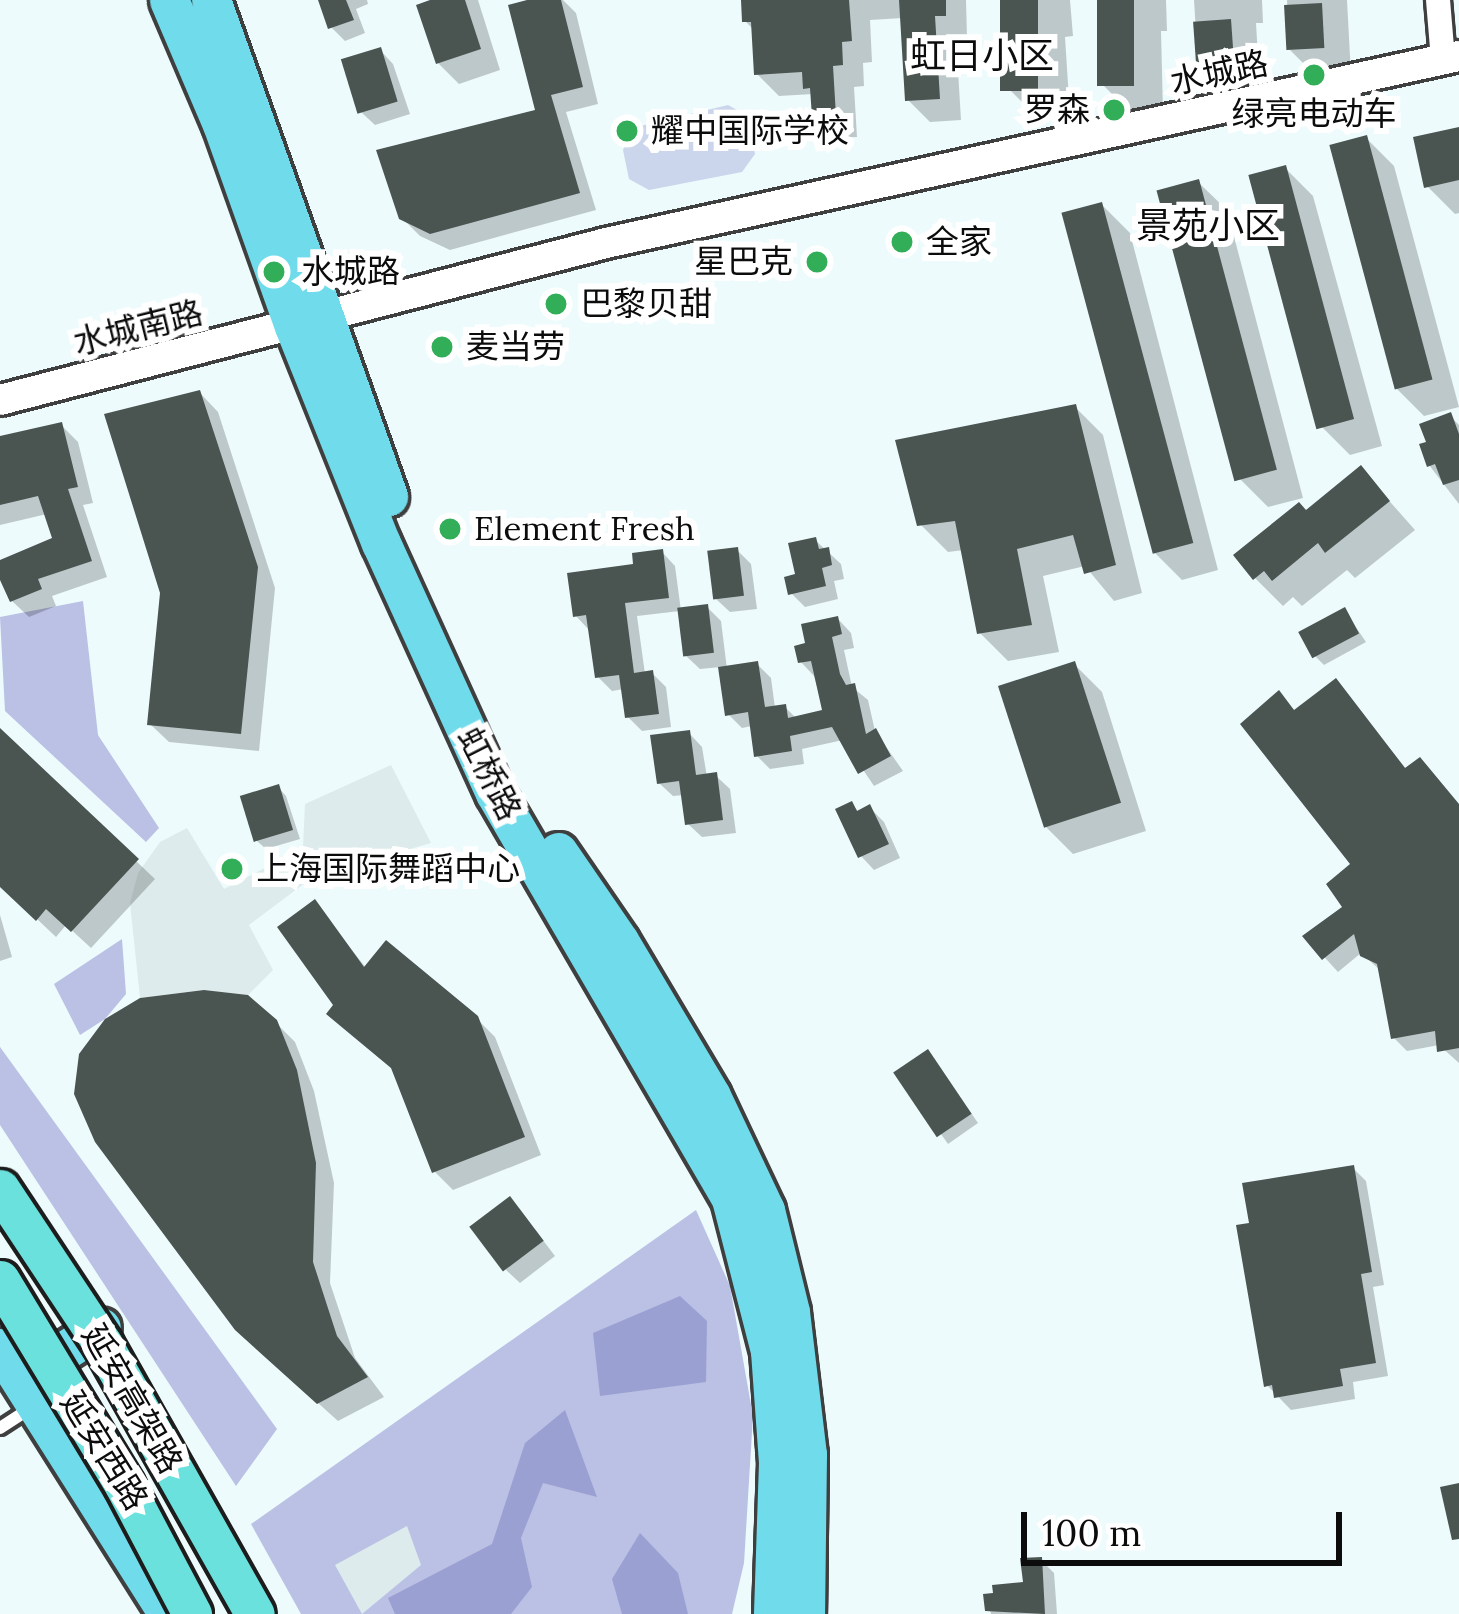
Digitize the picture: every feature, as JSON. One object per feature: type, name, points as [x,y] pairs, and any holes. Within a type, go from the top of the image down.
[{"type":"highway","name":"延安高架路","points":[[0,1190],[102,1343],[255,1614]]},
{"type":"highway","name":"延安高架路","points":[[0,1280],[124,1485],[192,1614]]},
{"type":"main road","name":"虹桥路","points":[[169,0],[401,532],[530,810],[619,941],[711,1096],[765,1210],[790,1312],[807,1454],[806,1614]]},
{"type":"main road","name":"虹桥路","points":[[211,0],[381,543],[495,793],[698,1134],[731,1199],[770,1352],[778,1462],[773,1614]]},
{"type":"main road","name":"延安西路","points":[[0,1166],[274,1614]]},
{"type":"main road","name":"延安西路","points":[[0,1291],[168,1614]]},
{"type":"main road","points":[[49,1385],[101,1327]]},
{"type":"main road","name":"延安西路","points":[[0,1348],[49,1385],[203,1614]]},
{"type":"street","points":[[1438,0],[1451,58]]},
{"type":"street","name":"水城路","points":[[310,321],[606,243],[1451,58]]},
{"type":"street","name":"水城南路","points":[[0,400],[310,321]]},
{"type":"lane","points":[[0,1427],[49,1385]]},
{"type":"shaded area","points":[[728,105],[748,116],[755,154],[742,172],[649,190],[629,179],[623,150],[632,128]]},
{"type":"shaded area","points":[[83,601],[98,735],[159,828],[146,842],[5,711],[0,617]]},
{"type":"shaded area","points":[[391,765],[431,843],[313,877],[249,925],[273,970],[248,995],[204,990],[140,998],[130,903],[138,873],[160,842],[187,828],[224,889],[303,848],[305,804]]},
{"type":"shaded area","points":[[122,939],[126,994],[105,1019],[80,1035],[54,984]]},
{"type":"shaded area","points":[[0,1047],[277,1429],[236,1486],[0,1125]]},
{"type":"shaded area","points":[[696,1210],[730,1286],[753,1416],[744,1563],[732,1614],[301,1614],[251,1524]]},
{"type":"shaded area","points":[[680,1296],[707,1321],[706,1382],[600,1396],[593,1333]]},
{"type":"shaded area","points":[[565,1410],[597,1497],[543,1483],[521,1538],[532,1587],[511,1614],[395,1614],[388,1598],[492,1544],[525,1443]]},
{"type":"shaded area","points":[[407,1526],[421,1565],[362,1614],[335,1565]]},
{"type":"shaded area","points":[[640,1533],[678,1573],[688,1614],[622,1614],[612,1579]]},
{"type":"building","points":[[318,0],[346,0],[354,20],[328,29]]},
{"type":"building","points":[[465,0],[481,49],[436,64],[416,5]]},
{"type":"building","points":[[561,0],[583,87],[551,95],[580,193],[430,234],[399,219],[376,150],[535,110],[508,5]]},
{"type":"building","points":[[741,0],[849,0],[852,41],[842,42],[843,65],[833,66],[836,116],[812,117],[810,88],[803,89],[802,72],[754,75],[751,22],[742,22]]},
{"type":"building","points":[[899,0],[946,0],[946,16],[935,16],[940,99],[905,101]]},
{"type":"building","points":[[1000,0],[1038,0],[1038,91],[1000,91]]},
{"type":"building","points":[[1097,0],[1134,0],[1134,86],[1097,86]]},
{"type":"building","points":[[1322,3],[1324,48],[1286,50],[1284,5]]},
{"type":"building","points":[[1231,19],[1234,64],[1196,67],[1193,22]]},
{"type":"building","points":[[381,47],[398,102],[358,114],[341,59]]},
{"type":"building","points":[[1459,127],[1459,180],[1424,188],[1413,137]]},
{"type":"building","points":[[1367,135],[1432,379],[1395,389],[1329,145]]},
{"type":"building","points":[[1286,165],[1354,419],[1316,429],[1248,175]]},
{"type":"building","points":[[1199,179],[1277,470],[1234,481],[1156,190]]},
{"type":"building","points":[[1102,202],[1193,543],[1153,554],[1061,213]]},
{"type":"building","points":[[200,390],[258,567],[241,734],[147,725],[160,593],[104,414]]},
{"type":"building","points":[[1076,404],[1116,565],[1084,574],[1073,535],[1017,549],[1032,625],[977,634],[955,521],[917,526],[895,440]]},
{"type":"building","points":[[1451,412],[1459,434],[1459,480],[1443,485],[1435,464],[1427,467],[1419,444],[1426,442],[1419,424]]},
{"type":"building","points":[[62,422],[78,487],[68,489],[92,561],[38,579],[42,589],[10,602],[0,580],[0,560],[52,538],[38,496],[0,505],[0,436]]},
{"type":"building","points":[[1361,465],[1390,501],[1325,553],[1318,543],[1272,581],[1264,571],[1253,580],[1233,555],[1299,502],[1306,510]]},
{"type":"building","points":[[816,537],[819,549],[829,547],[832,565],[822,568],[826,586],[788,595],[784,577],[795,574],[788,543]]},
{"type":"building","points":[[738,547],[744,596],[713,599],[707,551]]},
{"type":"building","points":[[663,549],[669,598],[625,603],[634,673],[653,670],[659,714],[625,718],[619,675],[595,678],[586,615],[573,617],[567,573],[633,564],[632,553]]},
{"type":"building","points":[[708,604],[714,653],[683,656],[677,608]]},
{"type":"building","points":[[1345,607],[1359,633],[1312,658],[1298,632]]},
{"type":"building","points":[[838,616],[842,634],[832,637],[840,674],[846,685],[855,683],[866,734],[876,728],[891,756],[858,774],[832,727],[790,736],[792,751],[754,757],[748,712],[725,716],[718,667],[758,661],[765,707],[786,704],[788,718],[822,710],[811,661],[798,663],[794,646],[805,643],[801,624]]},
{"type":"building","points":[[1075,661],[1121,803],[1044,828],[998,686]]},
{"type":"building","points":[[1336,678],[1405,768],[1420,757],[1459,804],[1459,1048],[1437,1052],[1435,1031],[1391,1039],[1377,964],[1360,956],[1354,934],[1322,960],[1302,936],[1342,907],[1326,884],[1350,864],[1240,724],[1279,690],[1294,710]]},
{"type":"building","points":[[0,728],[139,859],[71,932],[46,909],[36,921],[0,887]]},
{"type":"building","points":[[690,730],[696,775],[717,772],[723,820],[685,825],[679,781],[657,784],[650,735]]},
{"type":"building","points":[[279,784],[293,830],[254,842],[240,796]]},
{"type":"building","points":[[852,801],[857,811],[870,804],[889,844],[858,858],[835,809]]},
{"type":"building","points":[[315,899],[364,967],[386,940],[478,1016],[525,1137],[432,1173],[391,1068],[326,1014],[333,1005],[277,927]]},
{"type":"building","points":[[204,990],[248,995],[277,1020],[297,1070],[316,1163],[313,1262],[337,1336],[368,1377],[317,1404],[235,1330],[95,1142],[74,1094],[79,1054],[105,1019],[140,998]]},
{"type":"building","points":[[928,1049],[972,1114],[937,1137],[893,1072]]},
{"type":"building","points":[[1354,1165],[1372,1272],[1361,1274],[1376,1363],[1340,1369],[1343,1386],[1274,1398],[1272,1385],[1264,1387],[1236,1225],[1249,1223],[1242,1183]]},
{"type":"building","points":[[510,1196],[544,1241],[503,1271],[469,1227]]},
{"type":"building","points":[[1459,1483],[1459,1539],[1452,1540],[1440,1487]]},
{"type":"building","points":[[1042,1557],[1045,1614],[985,1611],[983,1594],[993,1593],[992,1585],[1023,1582],[1020,1558]]},
{"type":"place","name":"绿亮电动车","points":[[1314,75]]},
{"type":"place","name":"罗森","points":[[1114,110]]},
{"type":"place","name":"耀中国际学校","points":[[627,131]]},
{"type":"place","name":"全家","points":[[902,242]]},
{"type":"place","name":"星巴克","points":[[817,262]]},
{"type":"place","name":"水城路","points":[[274,272]]},
{"type":"place","name":"巴黎贝甜","points":[[556,304]]},
{"type":"place","name":"麦当劳","points":[[442,347]]},
{"type":"place","name":"Element Fresh","points":[[450,529]]},
{"type":"place","name":"上海国际舞蹈中心","points":[[232,869]]},
{"type":"district","name":"虹日小区","points":[[982,56]]},
{"type":"district","name":"景苑小区","points":[[1208,226]]}]
